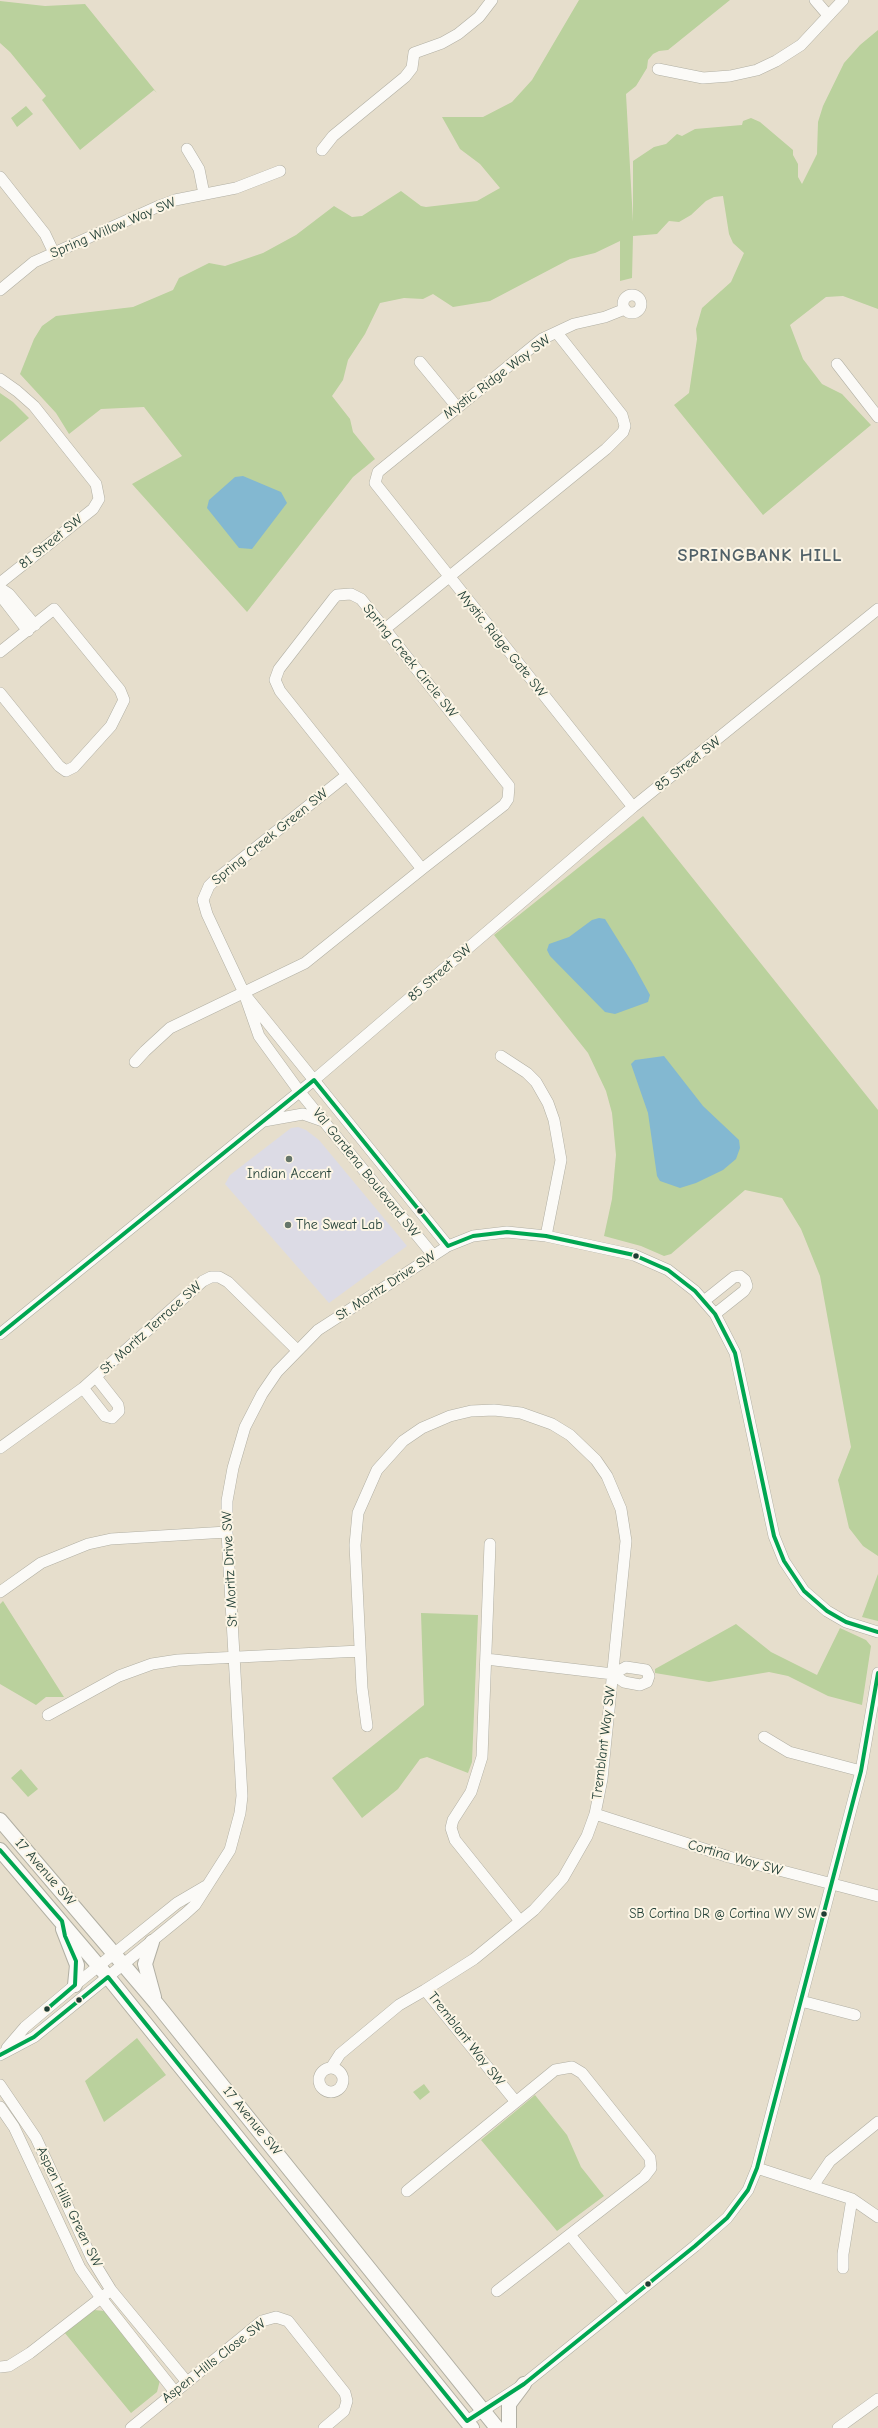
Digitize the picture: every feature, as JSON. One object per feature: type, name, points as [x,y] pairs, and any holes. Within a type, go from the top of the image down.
[{"type":"main road","name":"17 Avenue SW","points":[[0,1820],[115,1953],[156,2003],[482,2412],[497,2428]]},
{"type":"main road","name":"17 Avenue SW","points":[[0,1850],[99,1966],[469,2425]]},
{"type":"main road","points":[[62,1921],[65,1936],[77,1965],[75,1985]]},
{"type":"main road","points":[[152,1942],[145,1964],[156,2003]]},
{"type":"main road","points":[[509,2428],[509,2404],[524,2384]]},
{"type":"street","points":[[322,150],[333,136],[405,77],[412,68],[414,53],[442,43],[458,34],[479,17],[492,0]]},
{"type":"street","points":[[815,0],[827,14]]},
{"type":"street","points":[[658,69],[703,78],[730,76],[757,70],[776,61],[801,45],[816,31],[827,14],[843,0]]},
{"type":"street","points":[[187,149],[199,170],[204,194]]},
{"type":"street","name":"Spring Willow Way SW","points":[[0,290],[28,266],[159,206],[175,200],[242,186],[280,171]]},
{"type":"street","points":[[0,177],[45,234],[54,253]]},
{"type":"street","points":[[557,333],[574,324],[606,317],[625,309]]},
{"type":"street","name":"Mystic Ridge Way SW","points":[[375,478],[378,472],[542,339],[557,333],[622,415],[625,426],[623,432],[606,449],[448,577]]},
{"type":"street","points":[[420,362],[457,407]]},
{"type":"street","points":[[836,364],[878,417]]},
{"type":"street","name":"81 Street SW","points":[[0,379],[34,406],[96,484],[99,499],[93,509],[0,583]]},
{"type":"street","name":"Mystic Ridge Gate SW","points":[[375,478],[377,488],[633,807]]},
{"type":"street","points":[[385,629],[448,577]]},
{"type":"street","points":[[0,588],[9,594],[31,628]]},
{"type":"street","points":[[0,595],[31,628]]},
{"type":"street","name":"Spring Creek Circle SW","points":[[135,1062],[170,1028],[305,963],[504,805],[508,800],[509,790],[506,781],[357,595],[337,595],[275,675],[275,680],[280,692],[422,869]]},
{"type":"street","points":[[0,652],[54,609],[123,694],[124,700],[115,720],[74,767],[66,771],[62,769],[0,693]]},
{"type":"street","name":"85 Street SW","points":[[0,1334],[314,1080],[633,807],[878,609]]},
{"type":"street","name":"Spring Creek Green SW","points":[[300,1091],[259,1036],[244,993],[205,908],[203,900],[205,893],[214,882],[347,775]]},
{"type":"street","name":"Spring Creek Green SW","points":[[244,993],[314,1080]]},
{"type":"street","points":[[501,1056],[527,1073],[536,1082],[548,1103],[554,1120],[560,1160],[546,1236]]},
{"type":"street","name":"Val Gardena Boulevard SW","points":[[314,1080],[448,1246]]},
{"type":"street","name":"Val Gardena Boulevard SW","points":[[300,1091],[433,1255]]},
{"type":"street","points":[[262,1121],[303,1114],[325,1122]]},
{"type":"street","name":"St. Moritz Drive SW","points":[[2,2053],[34,2037],[152,1942],[194,1905],[230,1850],[240,1813],[242,1778],[227,1532],[230,1484],[245,1427],[262,1394],[277,1372],[318,1330],[448,1246],[473,1236],[507,1232],[546,1236],[634,1255],[653,1263],[684,1281],[715,1314],[731,1342],[738,1365],[774,1536],[784,1561],[804,1590],[827,1611],[846,1622],[878,1632]]},
{"type":"street","points":[[704,1301],[734,1277],[740,1276],[745,1280],[747,1286],[744,1291],[715,1314]]},
{"type":"street","name":"St. Moritz Terrace SW","points":[[0,1448],[83,1388],[203,1281],[215,1277],[228,1282],[297,1350]]},
{"type":"street","points":[[83,1388],[105,1416],[112,1418],[120,1411],[118,1405],[96,1377]]},
{"type":"street","name":"Tremblant Way SW","points":[[367,1726],[360,1651],[354,1545],[356,1527],[362,1502],[377,1470],[403,1441],[434,1422],[471,1411],[508,1410],[533,1417],[570,1435],[596,1460],[615,1490],[622,1509],[626,1541],[601,1785],[594,1814],[587,1836],[563,1878],[534,1910],[474,1959],[425,1990],[516,2102]]},
{"type":"street","points":[[0,1592],[41,1563],[88,1544],[111,1539],[227,1532]]},
{"type":"street","points":[[490,1544],[482,1757],[471,1792],[453,1820],[451,1828],[455,1840],[520,1921]]},
{"type":"street","points":[[48,1715],[119,1676],[152,1664],[178,1660],[360,1651]]},
{"type":"street","points":[[486,1660],[613,1674]]},
{"type":"street","points":[[469,2425],[482,2412],[524,2384],[727,2218],[748,2190],[757,2168],[861,1771],[878,1673]]},
{"type":"street","points":[[764,1737],[789,1752],[861,1771]]},
{"type":"street","name":"Cortina Way SW","points":[[594,1814],[729,1857],[878,1896]]},
{"type":"street","name":"St. Moritz Drive SW","points":[[2,2053],[25,2027],[176,1902],[206,1886]]},
{"type":"street","points":[[331,2068],[340,2054],[399,2005],[425,1990]]},
{"type":"street","points":[[801,2001],[855,2015]]},
{"type":"street","points":[[407,2191],[555,2070],[566,2067],[578,2069],[651,2161],[649,2173],[497,2291]]},
{"type":"street","name":"Aspen Hills Green SW","points":[[0,2086],[36,2138],[80,2236],[111,2290],[187,2382]]},
{"type":"street","name":"Aspen Hills Green SW","points":[[0,2106],[14,2127],[77,2261],[101,2298],[175,2392]]},
{"type":"street","points":[[813,2186],[830,2161],[878,2122]]},
{"type":"street","points":[[757,2168],[852,2199],[876,2213]]},
{"type":"street","points":[[843,2268],[843,2254],[852,2199]]},
{"type":"street","points":[[570,2234],[625,2302]]},
{"type":"street","points":[[0,2367],[9,2366],[30,2353],[111,2290]]},
{"type":"street","name":"Aspen Hills Close SW","points":[[131,2428],[262,2321],[271,2317],[280,2317],[288,2321],[345,2393],[347,2402],[344,2411],[324,2428]]},
{"type":"street","points":[[838,2428],[878,2399]]},
{"type":"shaded area","points":[[298,1127],[306,1130],[319,1140],[407,1246],[329,1303],[225,1184],[230,1175],[291,1128]]},
{"type":"green space","points":[[579,0],[730,0],[668,50],[659,51],[653,54],[648,60],[647,68],[636,86],[626,94],[633,222],[633,161],[654,147],[666,144],[677,134],[682,136],[695,129],[742,125],[743,121],[751,118],[760,122],[793,150],[793,155],[798,164],[798,177],[802,184],[817,154],[818,122],[823,106],[844,63],[860,45],[878,30],[878,309],[843,296],[826,297],[790,325],[803,359],[822,384],[842,394],[871,425],[763,515],[674,405],[689,393],[697,339],[696,329],[702,308],[731,282],[744,253],[733,243],[729,234],[723,196],[714,197],[706,201],[691,215],[679,222],[669,221],[657,234],[633,236],[632,278],[620,281],[620,241],[595,253],[570,259],[490,301],[453,307],[433,294],[423,299],[404,298],[380,303],[365,334],[348,360],[343,380],[332,396],[350,419],[353,432],[375,459],[353,477],[247,612],[132,484],[182,456],[144,407],[101,409],[69,434],[56,413],[20,374],[34,339],[42,326],[56,316],[133,307],[173,290],[179,278],[209,263],[225,266],[263,253],[296,235],[334,206],[352,217],[362,216],[401,191],[421,206],[426,207],[477,201],[500,188],[480,164],[460,149],[442,117],[483,117],[512,102],[532,80]]},
{"type":"green space","points":[[0,1],[45,6],[85,4],[157,93],[154,90],[80,150],[42,100],[46,96],[10,52],[0,43]]},
{"type":"green space","points":[[26,106],[33,114],[17,127],[11,118]]},
{"type":"green space","points":[[0,393],[13,402],[29,418],[0,442]]},
{"type":"green space","points":[[643,816],[878,1110],[878,1556],[863,1546],[849,1528],[838,1480],[851,1447],[820,1276],[801,1229],[782,1198],[745,1190],[671,1254],[664,1256],[641,1246],[604,1236],[612,1199],[616,1155],[612,1113],[606,1091],[588,1053],[494,935]]},
{"type":"green space","points":[[878,1574],[878,1621],[862,1617]]},
{"type":"green space","points":[[3,1601],[64,1697],[46,1697],[36,1705],[0,1684],[0,1604]]},
{"type":"green space","points":[[421,1613],[478,1615],[472,1762],[468,1773],[427,1757],[420,1759],[398,1789],[362,1818],[332,1778],[424,1705]]},
{"type":"green space","points":[[736,1624],[771,1652],[817,1675],[840,1628],[866,1640],[871,1646],[862,1705],[828,1696],[788,1676],[769,1672],[709,1682],[655,1673],[655,1669]]},
{"type":"green space","points":[[21,1769],[38,1789],[28,1797],[11,1778]]},
{"type":"green space","points":[[137,2038],[166,2075],[104,2122],[85,2081]]},
{"type":"green space","points":[[424,2084],[430,2092],[420,2100],[413,2092]]},
{"type":"green space","points":[[535,2095],[567,2135],[581,2167],[604,2196],[557,2231],[481,2140]]},
{"type":"green space","points":[[94,2310],[105,2311],[160,2380],[157,2392],[131,2413],[64,2332]]},
{"type":"water","points":[[243,476],[281,492],[287,503],[252,549],[239,548],[207,508],[209,500],[235,477]]},
{"type":"water","points":[[599,918],[605,919],[650,995],[648,1002],[615,1014],[605,1012],[550,956],[547,950],[549,944],[569,937],[592,920]]},
{"type":"water","points":[[664,1056],[703,1106],[739,1140],[740,1148],[736,1159],[723,1170],[696,1183],[680,1188],[660,1181],[657,1176],[648,1113],[631,1064],[635,1060]]},
{"type":"transit line","points":[[0,1334],[314,1080],[448,1246],[473,1236],[507,1232],[546,1236],[634,1255],[668,1270],[695,1291],[715,1314],[735,1353],[774,1536],[784,1561],[804,1591],[827,1611],[846,1622],[878,1632]]},
{"type":"transit line","points":[[0,2055],[34,2037],[108,1977],[467,2421],[524,2384],[695,2246],[727,2218],[748,2190],[757,2168],[861,1771],[878,1673]]},
{"type":"transit line","points":[[0,1850],[62,1921],[65,1936],[76,1961],[75,1985],[47,2009]]},
{"type":"place","name":"Indian Accent","points":[[289,1159]]},
{"type":"place","name":"The Sweat Lab","points":[[288,1225]]},
{"type":"place","name":"SB Cortina DR @ Cortina WY SW","points":[[824,1914]]},
{"type":"district","name":"SPRINGBANK HILL","points":[[760,556]]}]
